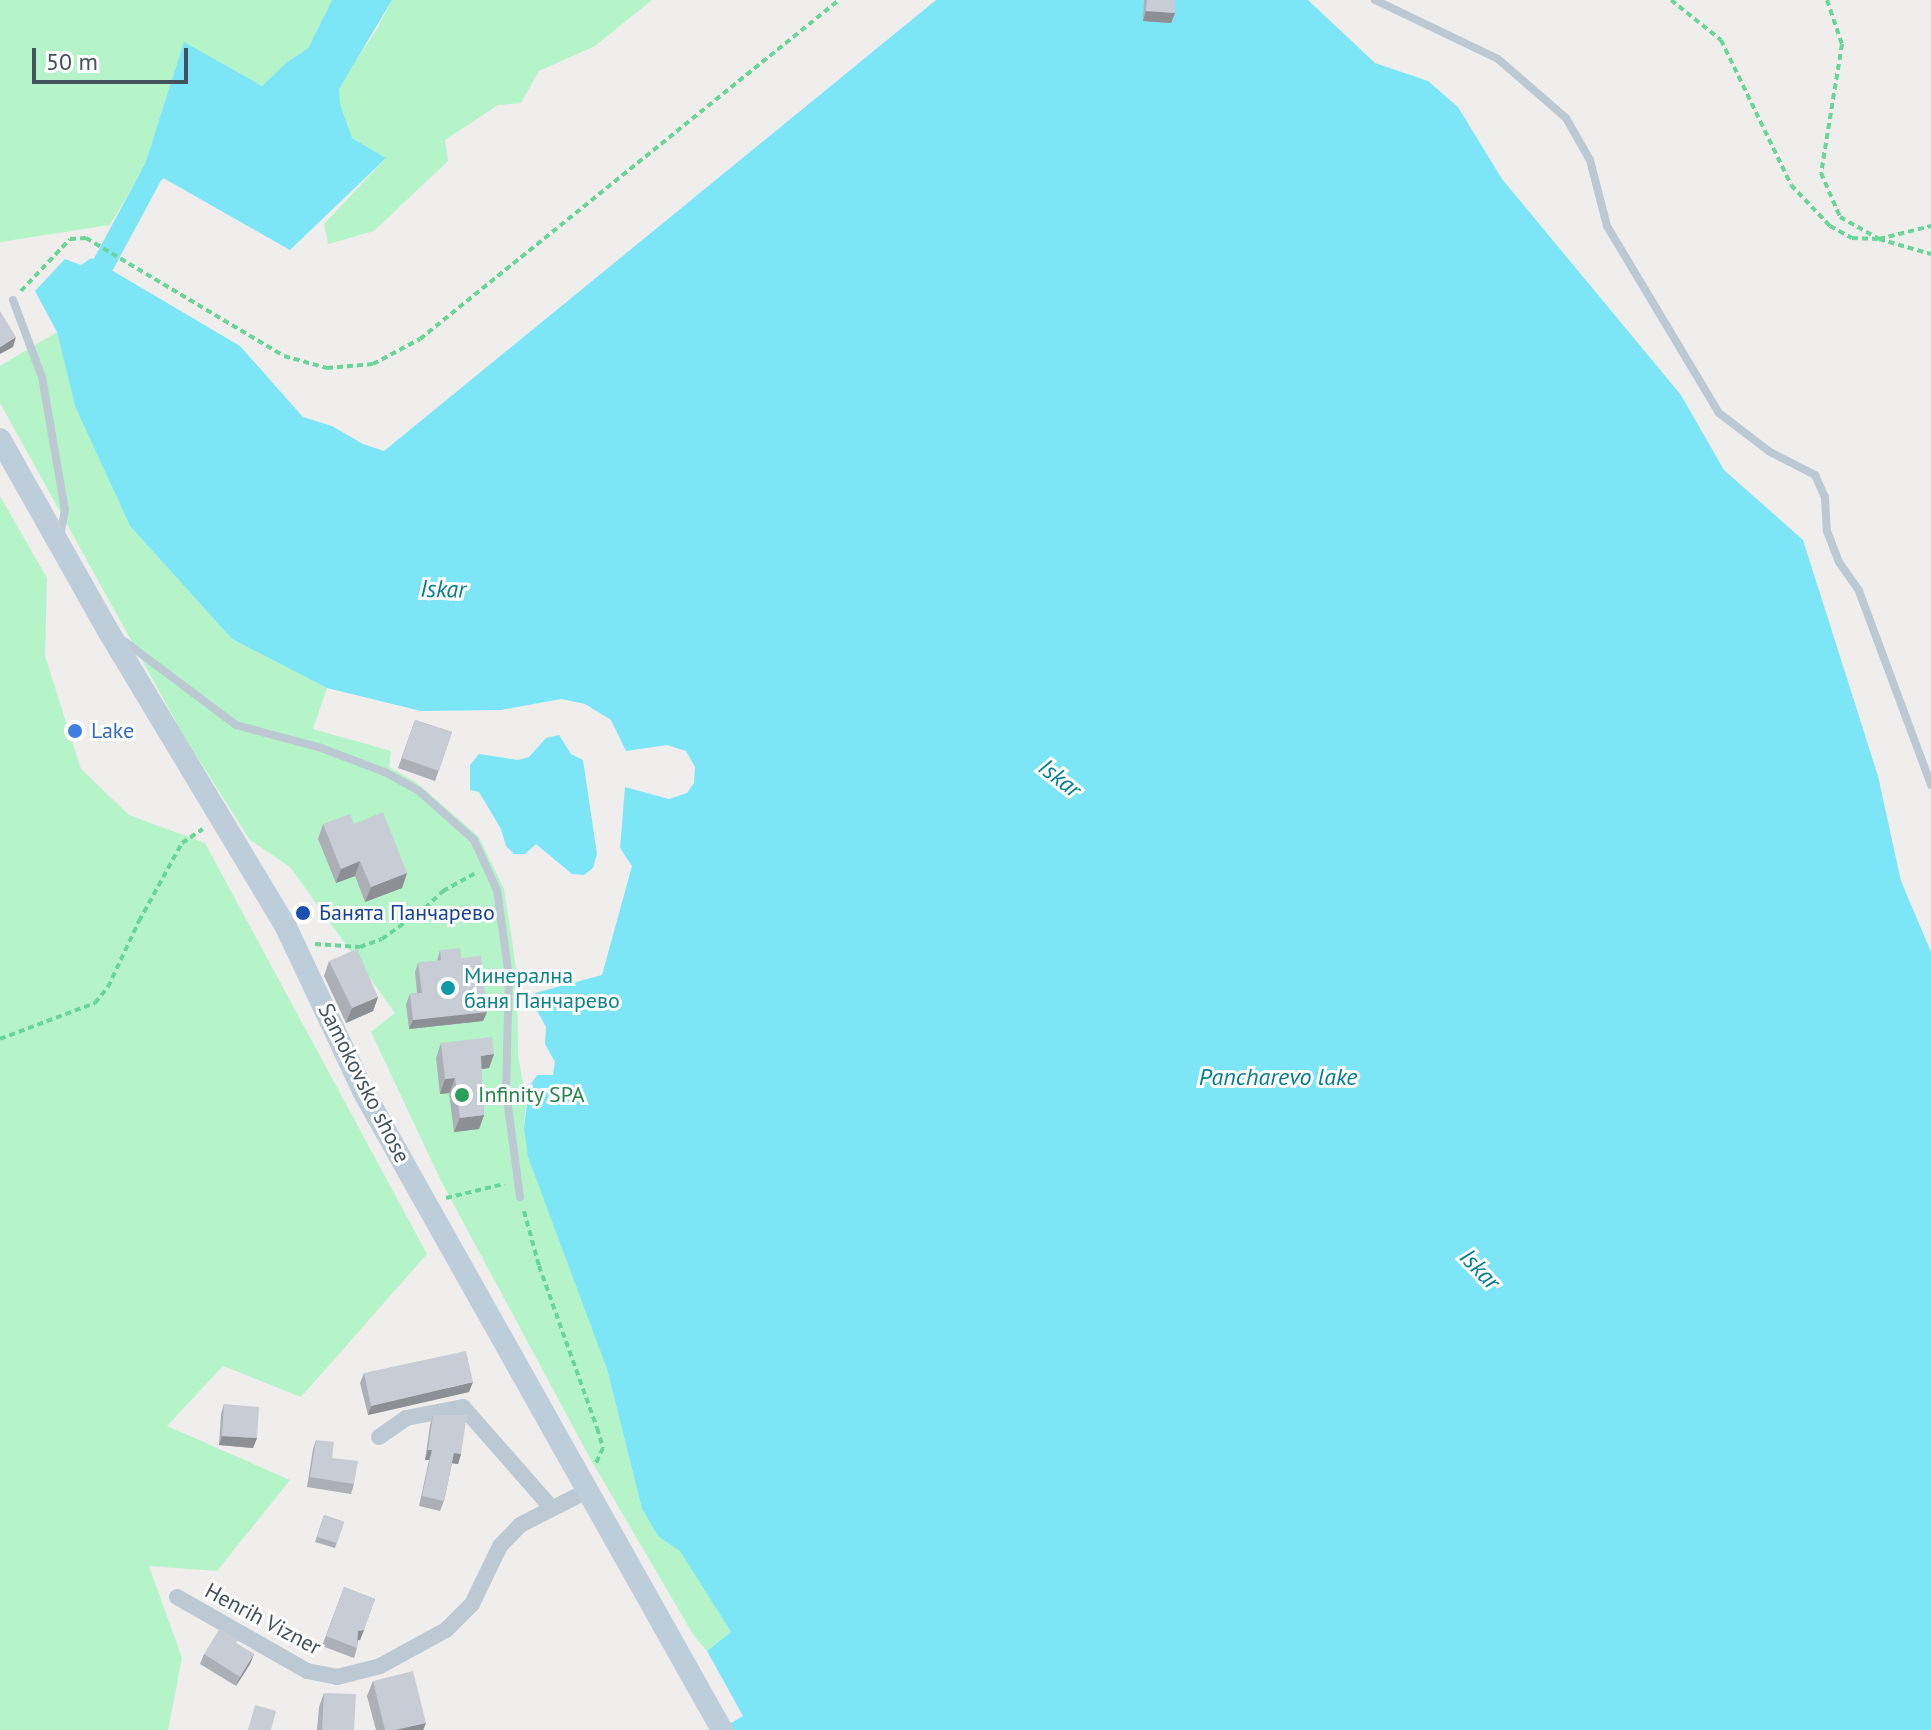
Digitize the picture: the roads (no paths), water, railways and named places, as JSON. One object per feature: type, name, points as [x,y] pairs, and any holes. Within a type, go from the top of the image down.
[{"type":"main road","name":"Samokovsko shose","points":[[0,439],[107,629],[293,942],[363,1091],[720,1726]]},
{"type":"street","points":[[379,1437],[406,1418],[463,1407],[551,1507]]},
{"type":"street","name":"Henrih Vizner","points":[[177,1597],[307,1671],[337,1677],[380,1666],[446,1630],[472,1604],[500,1546],[520,1525],[551,1507],[585,1481]]},
{"type":"lane","points":[[1375,0],[1498,59],[1566,118],[1590,160],[1607,226],[1719,413],[1770,452],[1815,475],[1825,497],[1827,531],[1839,562],[1859,591],[1931,785]]},
{"type":"lane","points":[[13,300],[42,377],[65,510],[58,544]]},
{"type":"lane","points":[[107,629],[236,725],[321,748],[385,772],[419,791],[474,840],[497,890],[509,976],[506,1091],[520,1197]]},
{"type":"water","points":[[332,0],[392,0],[339,89],[340,104],[352,138],[386,158],[290,250],[144,167],[184,42],[262,86],[286,63],[308,48]]},
{"type":"water","name":"Pancharevo lake","points":[[936,0],[1308,0],[1375,63],[1428,81],[1458,107],[1502,179],[1681,395],[1724,470],[1803,540],[1878,776],[1901,881],[1931,952],[1931,1730],[719,1730],[743,1716],[707,1651],[731,1632],[680,1551],[658,1536],[642,1509],[607,1369],[528,1157],[524,1128],[529,1087],[537,1075],[553,1075],[555,1062],[545,1044],[546,1027],[536,1009],[535,993],[602,975],[632,866],[620,848],[625,787],[669,799],[687,793],[694,783],[695,767],[686,751],[667,745],[626,751],[611,720],[585,704],[561,699],[501,710],[421,711],[327,688],[232,639],[130,526],[75,406],[57,332],[35,291],[65,259],[81,265],[91,258],[240,346],[303,417],[332,426],[363,444],[384,451]]},
{"type":"water","points":[[559,735],[571,754],[583,760],[597,854],[593,868],[584,875],[572,874],[536,844],[525,854],[514,854],[506,846],[501,829],[479,792],[470,790],[470,765],[479,754],[518,760],[529,757],[546,738]]},
{"type":"waterway","points":[[103,265],[153,172],[178,158]]},
{"type":"place","name":"Lake","points":[[75,731]]},
{"type":"place","name":"Банята Панчарево","points":[[303,913]]},
{"type":"place","name":"Минерална баня Панчарево","points":[[448,988]]},
{"type":"place","name":"Infinity SPA","points":[[462,1095]]},
{"type":"water label","name":"Iskar","points":[[443,589]]},
{"type":"water label","name":"Iskar","points":[[1060,778]]},
{"type":"water label","name":"Iskar","points":[[1480,1269]]}]
